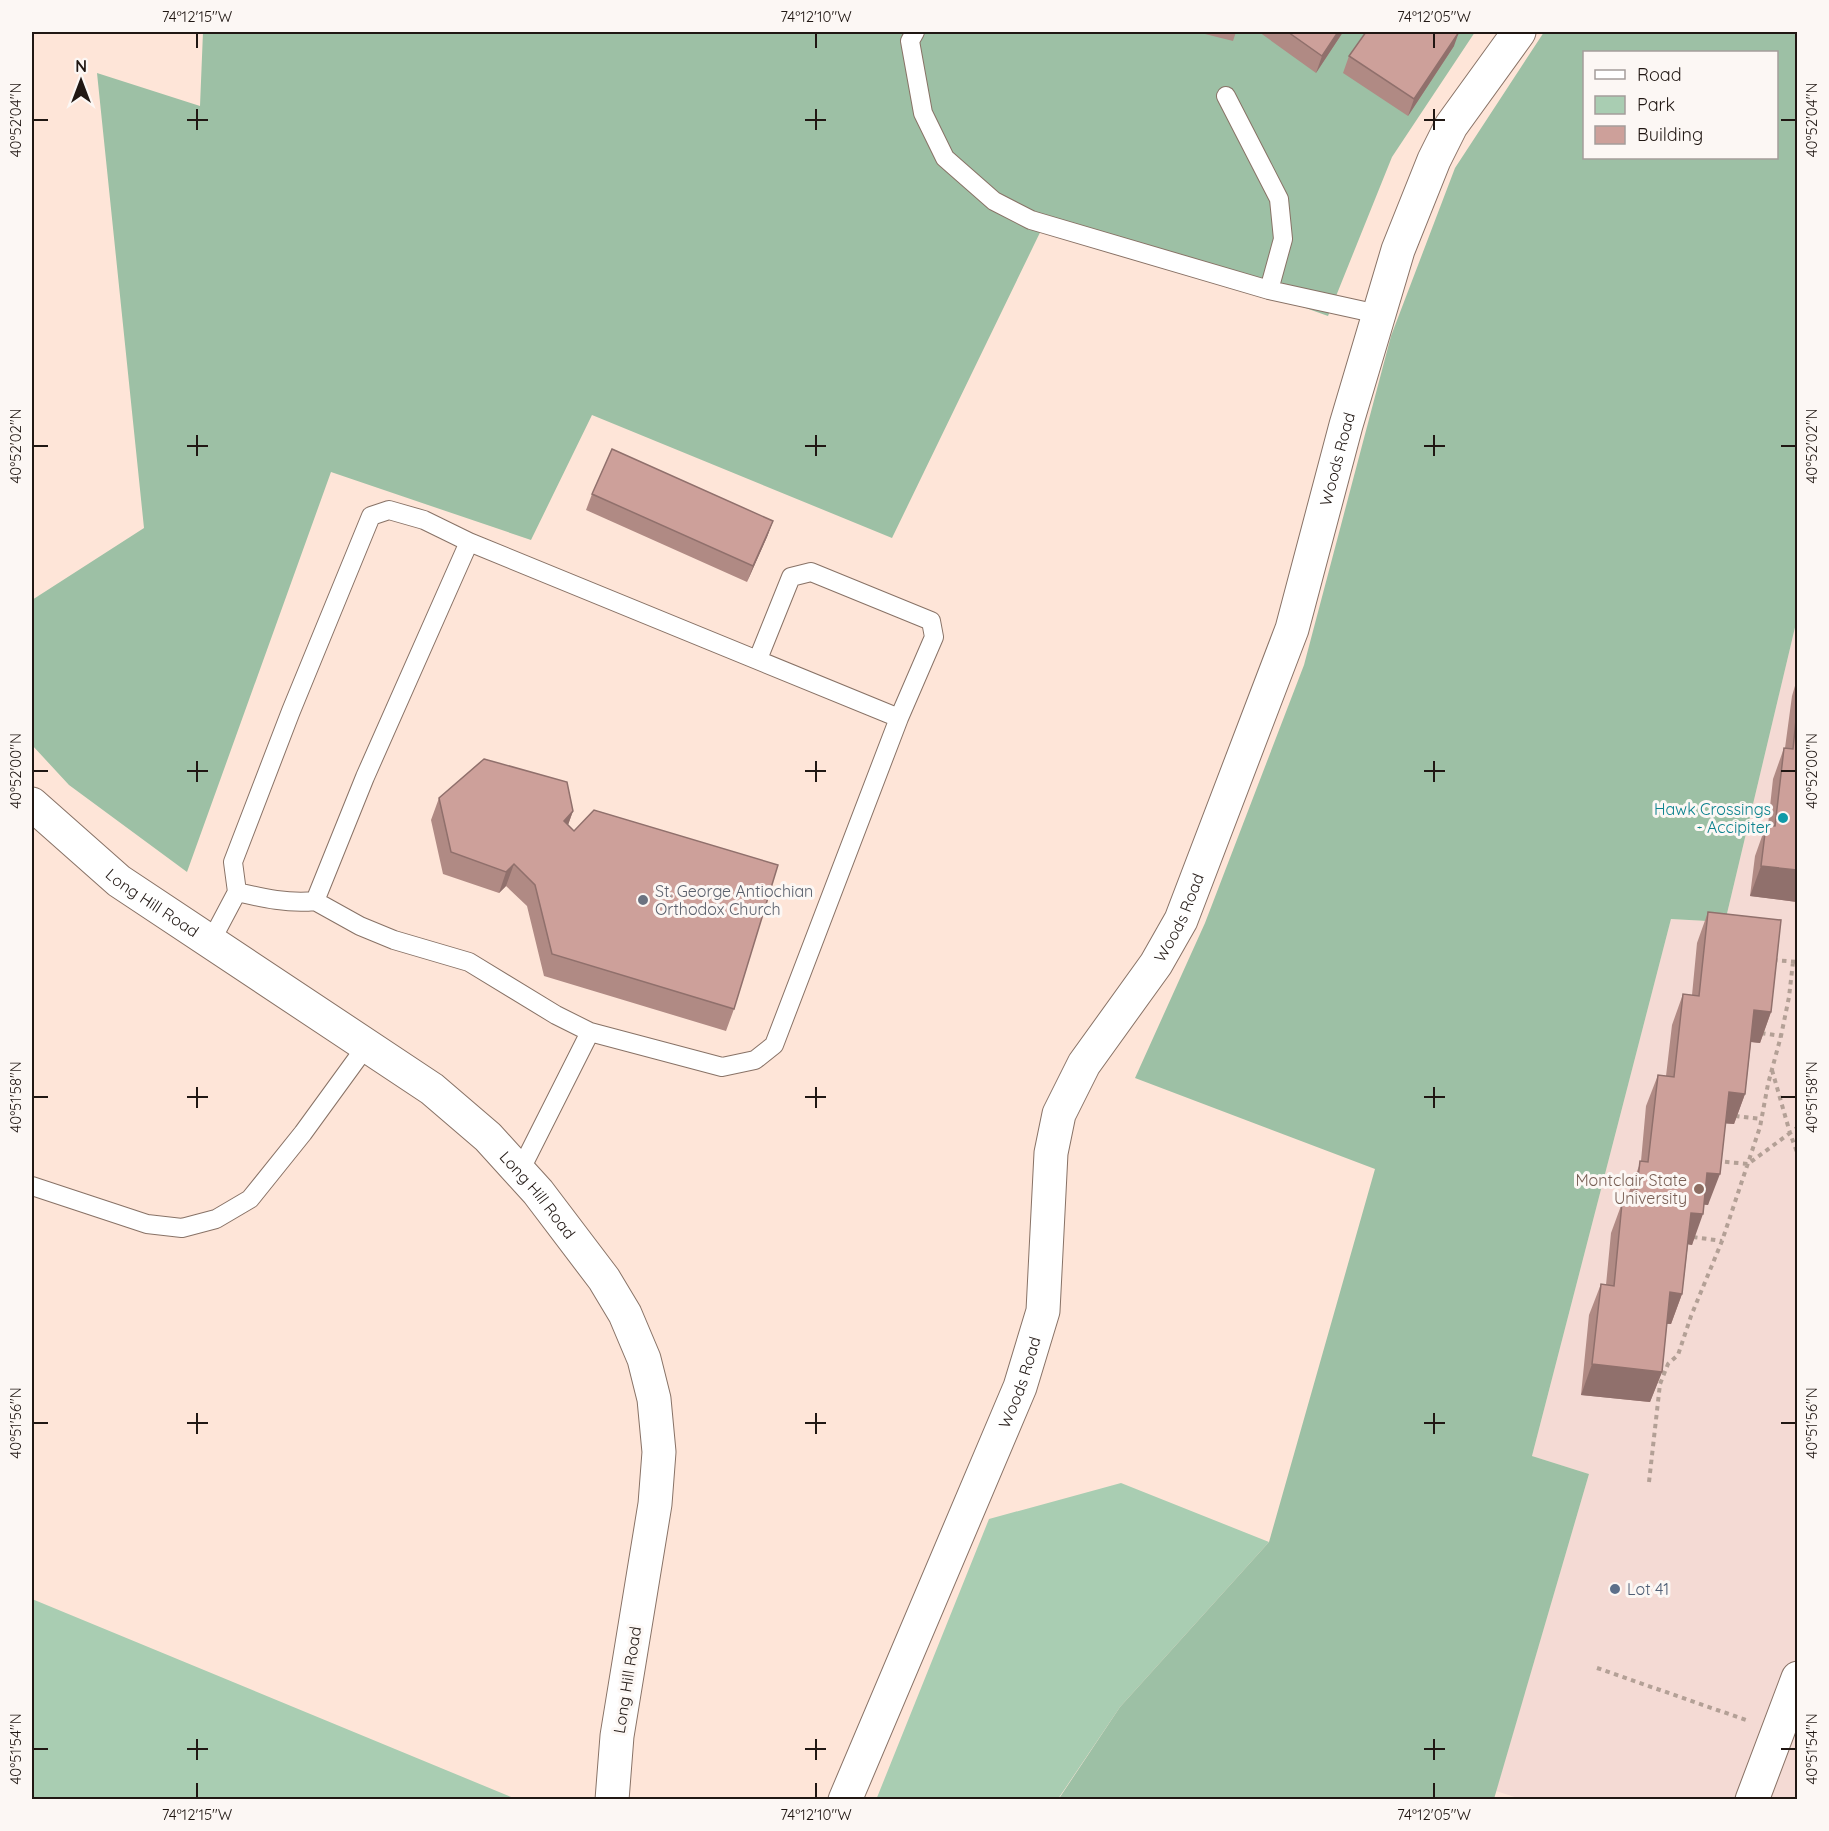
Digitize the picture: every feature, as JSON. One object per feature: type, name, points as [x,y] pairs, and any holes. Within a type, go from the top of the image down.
[{"type":"street","name":"Woods Road","points":[[845,1800],[1020,1387],[1043,1311],[1051,1153],[1059,1114],[1084,1064],[1156,964],[1181,920],[1292,629],[1346,425],[1398,250],[1434,160],[1451,126],[1519,32]]},
{"type":"street","name":"Long Hill Road","points":[[32,804],[119,881],[432,1089],[488,1137],[520,1171],[604,1279],[625,1314],[644,1359],[654,1399],[659,1452],[655,1504],[617,1736],[612,1800]]},
{"type":"street","points":[[1752,1800],[1797,1678]]},
{"type":"lane","points":[[915,32],[910,41],[923,113],[945,158],[994,201],[1031,220],[1269,290],[1378,314]]},
{"type":"lane","points":[[1226,96],[1279,199],[1283,239],[1269,290]]},
{"type":"lane","points":[[210,943],[237,892],[233,862],[291,711],[371,516],[389,510],[424,520],[469,542],[899,718]]},
{"type":"lane","points":[[315,901],[364,777],[469,542]]},
{"type":"lane","points":[[237,892],[266,899],[315,901],[360,926],[394,940],[469,963],[556,1015],[590,1032],[722,1068],[755,1060],[774,1045],[899,718],[934,637],[931,621],[811,572],[791,577],[758,659]]},
{"type":"lane","points":[[520,1171],[590,1032]]},
{"type":"lane","points":[[32,1186],[147,1224],[182,1228],[216,1219],[250,1199],[303,1133],[367,1045]]},
{"type":"path","points":[[1649,1482],[1660,1384],[1668,1364],[1678,1355],[1722,1240],[1748,1164],[1781,1036],[1795,962],[1769,960]]},
{"type":"path","points":[[1761,1034],[1781,1036]]},
{"type":"path","points":[[1772,1069],[1797,1155]]},
{"type":"path","points":[[1735,1116],[1761,1119]]},
{"type":"path","points":[[1713,1160],[1748,1164],[1797,1127]]},
{"type":"path","points":[[1693,1237],[1722,1240]]},
{"type":"path","points":[[1661,1364],[1668,1364]]},
{"type":"path","points":[[1597,1668],[1739,1717]]},
{"type":"shaded area","name":"Montclair State University","points":[[1797,619],[1797,1799],[1524,1800],[1496,1791],[1589,1474],[1532,1456],[1671,919],[1725,922]]},
{"type":"green space","points":[[203,32],[1475,32],[1392,157],[1328,316],[1048,216],[892,538],[592,415],[531,540],[331,472],[187,872],[69,785],[32,745],[32,600],[144,528],[97,73],[200,106]]},
{"type":"green space","points":[[1544,32],[1797,32],[1797,619],[1725,922],[1671,919],[1532,1456],[1589,1474],[1494,1799],[1058,1800],[1120,1707],[1269,1542],[1375,1169],[1135,1078],[1205,923],[1304,665],[1391,336],[1455,168]]},
{"type":"green space","points":[[1121,1483],[1269,1542],[1120,1707],[1058,1799],[876,1800],[989,1519]]},
{"type":"green space","points":[[32,1599],[516,1799],[32,1799]]},
{"type":"building","points":[[1288,32],[1338,32],[1322,56]]},
{"type":"building","points":[[1366,32],[1459,32],[1414,99],[1349,56]]},
{"type":"building","points":[[612,449],[773,521],[753,566],[592,494]]},
{"type":"building","points":[[1797,710],[1797,870],[1761,866],[1766,825],[1775,826],[1784,748],[1793,749]]},
{"type":"building","name":"St. George Antiochian Orthodox Church","points":[[484,759],[567,782],[573,811],[564,821],[574,831],[594,810],[778,865],[734,1009],[552,954],[535,885],[514,864],[506,872],[451,852],[439,798]]},
{"type":"building","points":[[1708,912],[1781,920],[1771,1012],[1754,1010],[1745,1094],[1729,1092],[1720,1174],[1707,1173],[1703,1214],[1691,1213],[1682,1294],[1670,1292],[1662,1372],[1592,1364],[1601,1284],[1614,1286],[1622,1203],[1635,1204],[1640,1161],[1648,1162],[1658,1075],[1674,1077],[1683,994],[1699,996]]},
{"type":"place","name":"Hawk Crossings - Accipiter","points":[[1783,818]]},
{"type":"place","name":"St. George Antiochian Orthodox Church","points":[[643,900]]},
{"type":"place","name":"Montclair State University","points":[[1699,1189]]},
{"type":"place","name":"Lot 41","points":[[1615,1589]]}]
